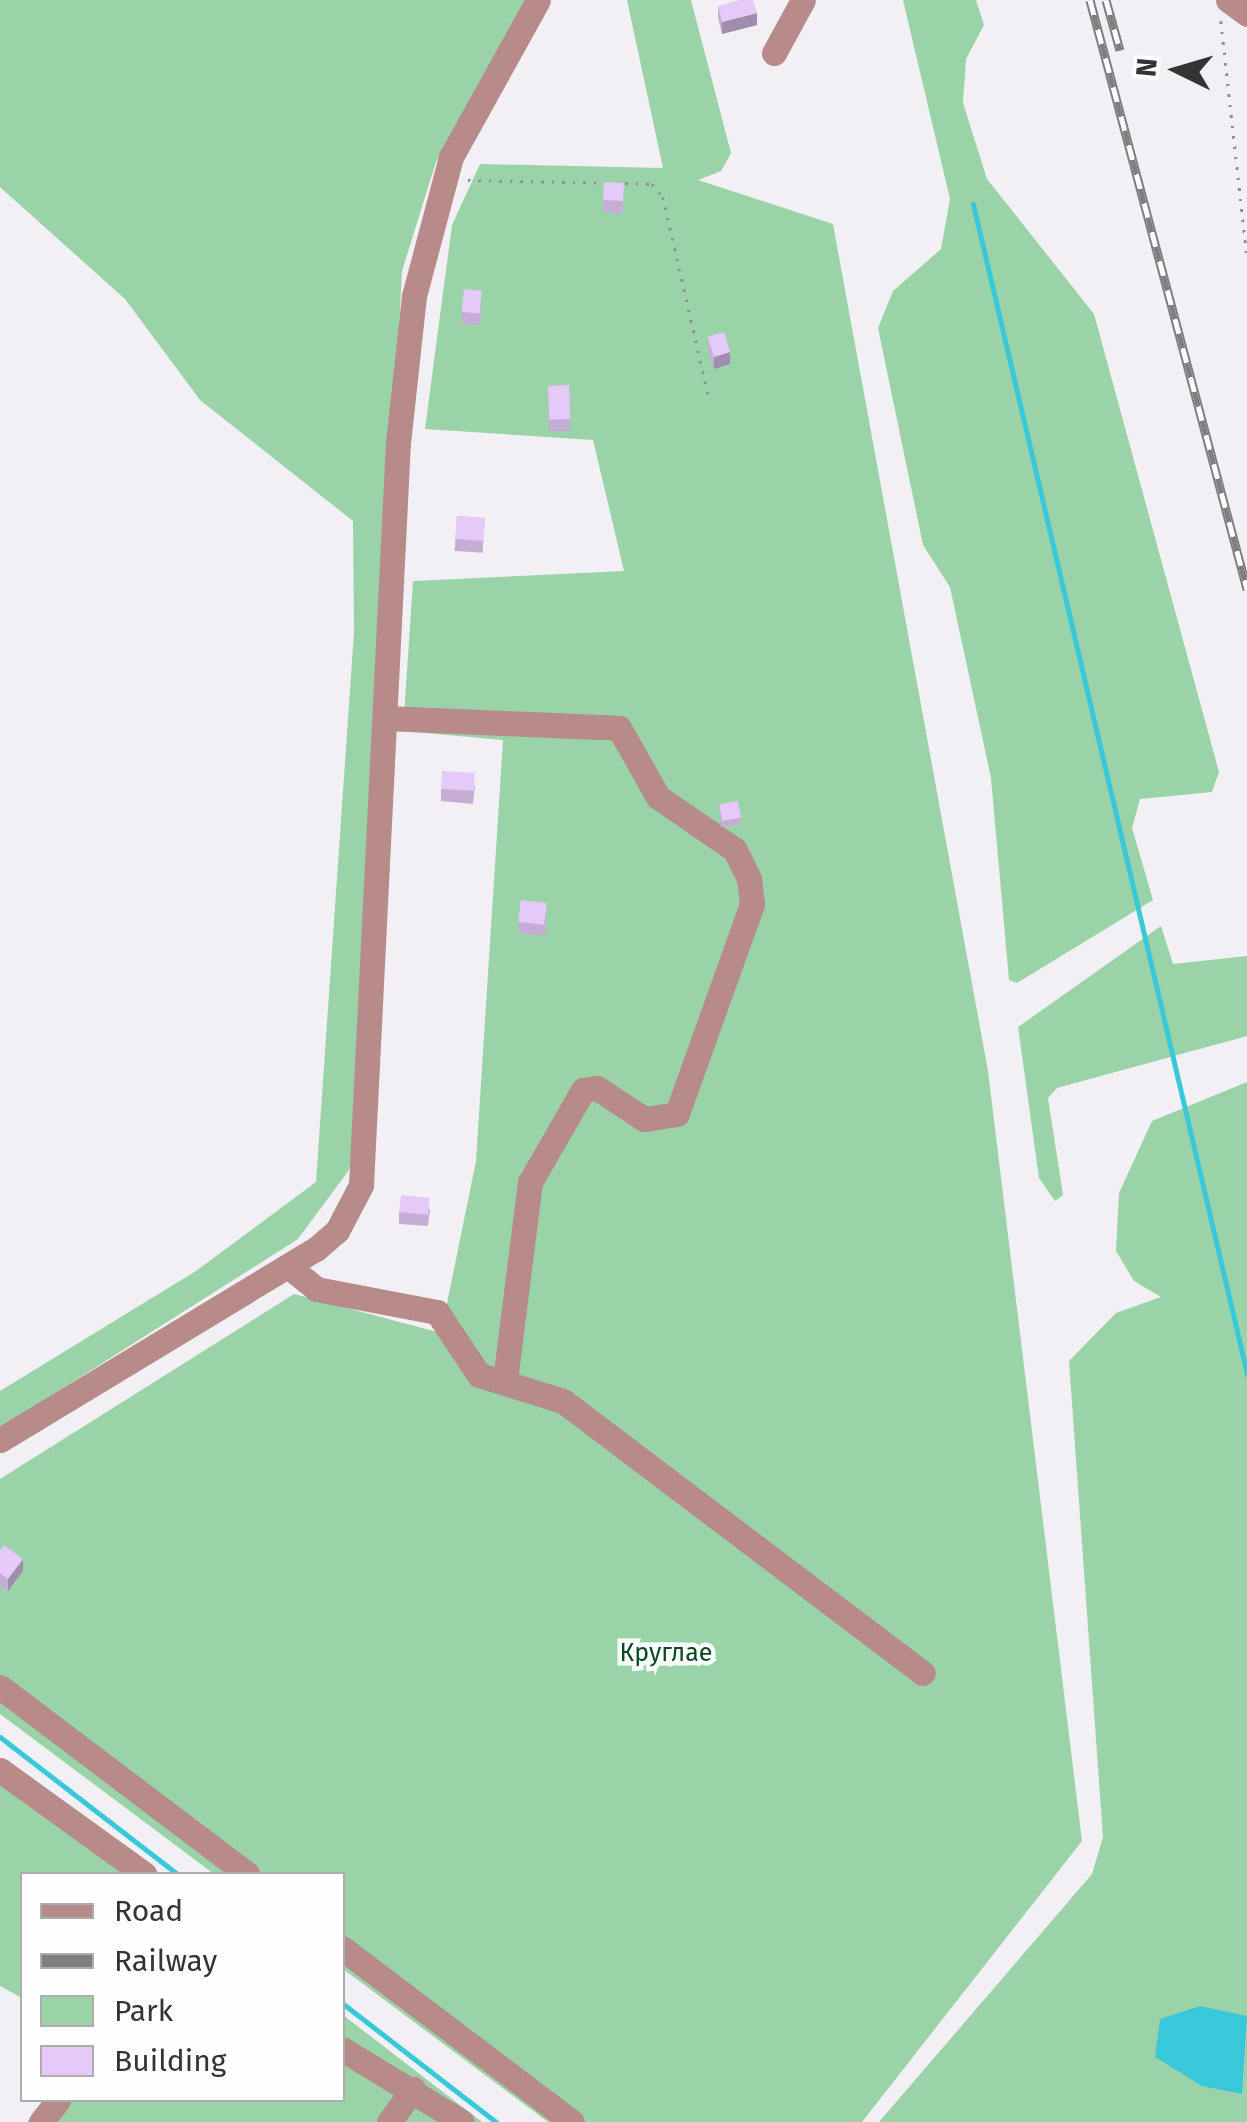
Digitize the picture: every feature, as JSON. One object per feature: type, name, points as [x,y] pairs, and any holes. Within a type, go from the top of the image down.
[{"type":"street","points":[[0,1440],[288,1266],[337,1231],[361,1185],[385,718],[414,296],[447,170],[538,0]]},
{"type":"street","points":[[774,53],[802,0]]},
{"type":"street","points":[[1224,9],[1247,14]]},
{"type":"street","points":[[385,718],[620,728],[658,797],[735,850],[749,879],[752,904],[677,1114],[644,1120],[597,1088],[583,1090],[530,1182],[505,1381]]},
{"type":"street","points":[[288,1266],[316,1289],[437,1312],[478,1374],[563,1401],[923,1673]]},
{"type":"street","points":[[0,1687],[243,1872]]},
{"type":"street","points":[[0,1770],[141,1872]]},
{"type":"street","points":[[345,1950],[572,2122]]},
{"type":"street","points":[[345,2051],[462,2122]]},
{"type":"street","points":[[389,2122],[414,2090]]},
{"type":"street","points":[[41,2122],[56,2102]]},
{"type":"path","points":[[1224,9],[1247,258]]},
{"type":"path","points":[[447,170],[465,180],[652,184],[663,197],[708,394]]},
{"type":"green space","points":[[0,0],[530,0],[436,162],[402,271],[358,1134],[349,1170],[298,1239],[0,1428],[0,1391],[196,1271],[316,1182],[354,632],[353,521],[200,400],[125,299],[0,187]]},
{"type":"green space","name":"Круглае","points":[[627,0],[691,0],[731,153],[721,171],[698,180],[833,224],[988,1071],[1082,1841],[862,2122],[548,2122],[345,1970],[345,1872],[211,1872],[0,1714],[0,1479],[294,1294],[441,1333],[476,1161],[503,740],[403,731],[413,581],[624,571],[593,440],[425,429],[452,225],[480,164],[663,168]]},
{"type":"green space","points":[[903,0],[976,0],[984,25],[966,59],[963,103],[987,179],[1094,314],[1219,772],[1212,792],[1140,799],[1132,828],[1153,900],[1017,983],[1009,980],[991,778],[950,587],[923,545],[878,328],[893,291],[941,249],[950,199]]},
{"type":"green space","points":[[1161,926],[1173,964],[1247,956],[1247,1036],[1057,1088],[1048,1098],[1063,1195],[1055,1201],[1039,1178],[1018,1027]]},
{"type":"green space","points":[[1247,1082],[1247,2122],[879,2122],[1092,1874],[1103,1837],[1069,1361],[1116,1313],[1161,1297],[1134,1281],[1116,1251],[1119,1193],[1152,1121]]},
{"type":"green space","points":[[0,1761],[150,1872],[20,1872],[20,1997],[0,1986]]},
{"type":"green space","points":[[345,2017],[482,2122],[27,2122],[42,2102],[345,2102]]},
{"type":"water","points":[[1200,2006],[1247,2016],[1242,2094],[1202,2086],[1155,2057],[1160,2019]]},
{"type":"building","points":[[753,0],[757,13],[722,22],[718,6]]},
{"type":"building","points":[[604,182],[624,183],[623,201],[603,200]]},
{"type":"building","points":[[464,289],[482,291],[479,314],[462,312]]},
{"type":"building","points":[[724,332],[730,352],[714,357],[708,337]]},
{"type":"building","points":[[569,385],[570,419],[549,420],[548,386]]},
{"type":"building","points":[[457,516],[485,518],[483,541],[455,539]]},
{"type":"building","points":[[442,771],[475,773],[474,791],[441,789]]},
{"type":"building","points":[[738,801],[741,818],[722,821],[719,804]]},
{"type":"building","points":[[521,900],[547,903],[544,925],[518,922]]},
{"type":"building","points":[[401,1195],[430,1198],[428,1215],[399,1212]]},
{"type":"building","points":[[4,1545],[23,1559],[8,1579],[0,1573],[0,1550]]},
{"type":"waterway","points":[[973,204],[1247,1374]]},
{"type":"waterway","points":[[0,1737],[174,1872]]},
{"type":"waterway","points":[[345,2005],[496,2122]]},
{"type":"railway","points":[[1090,0],[1247,589]]},
{"type":"railway","points":[[1106,0],[1120,50]]}]
